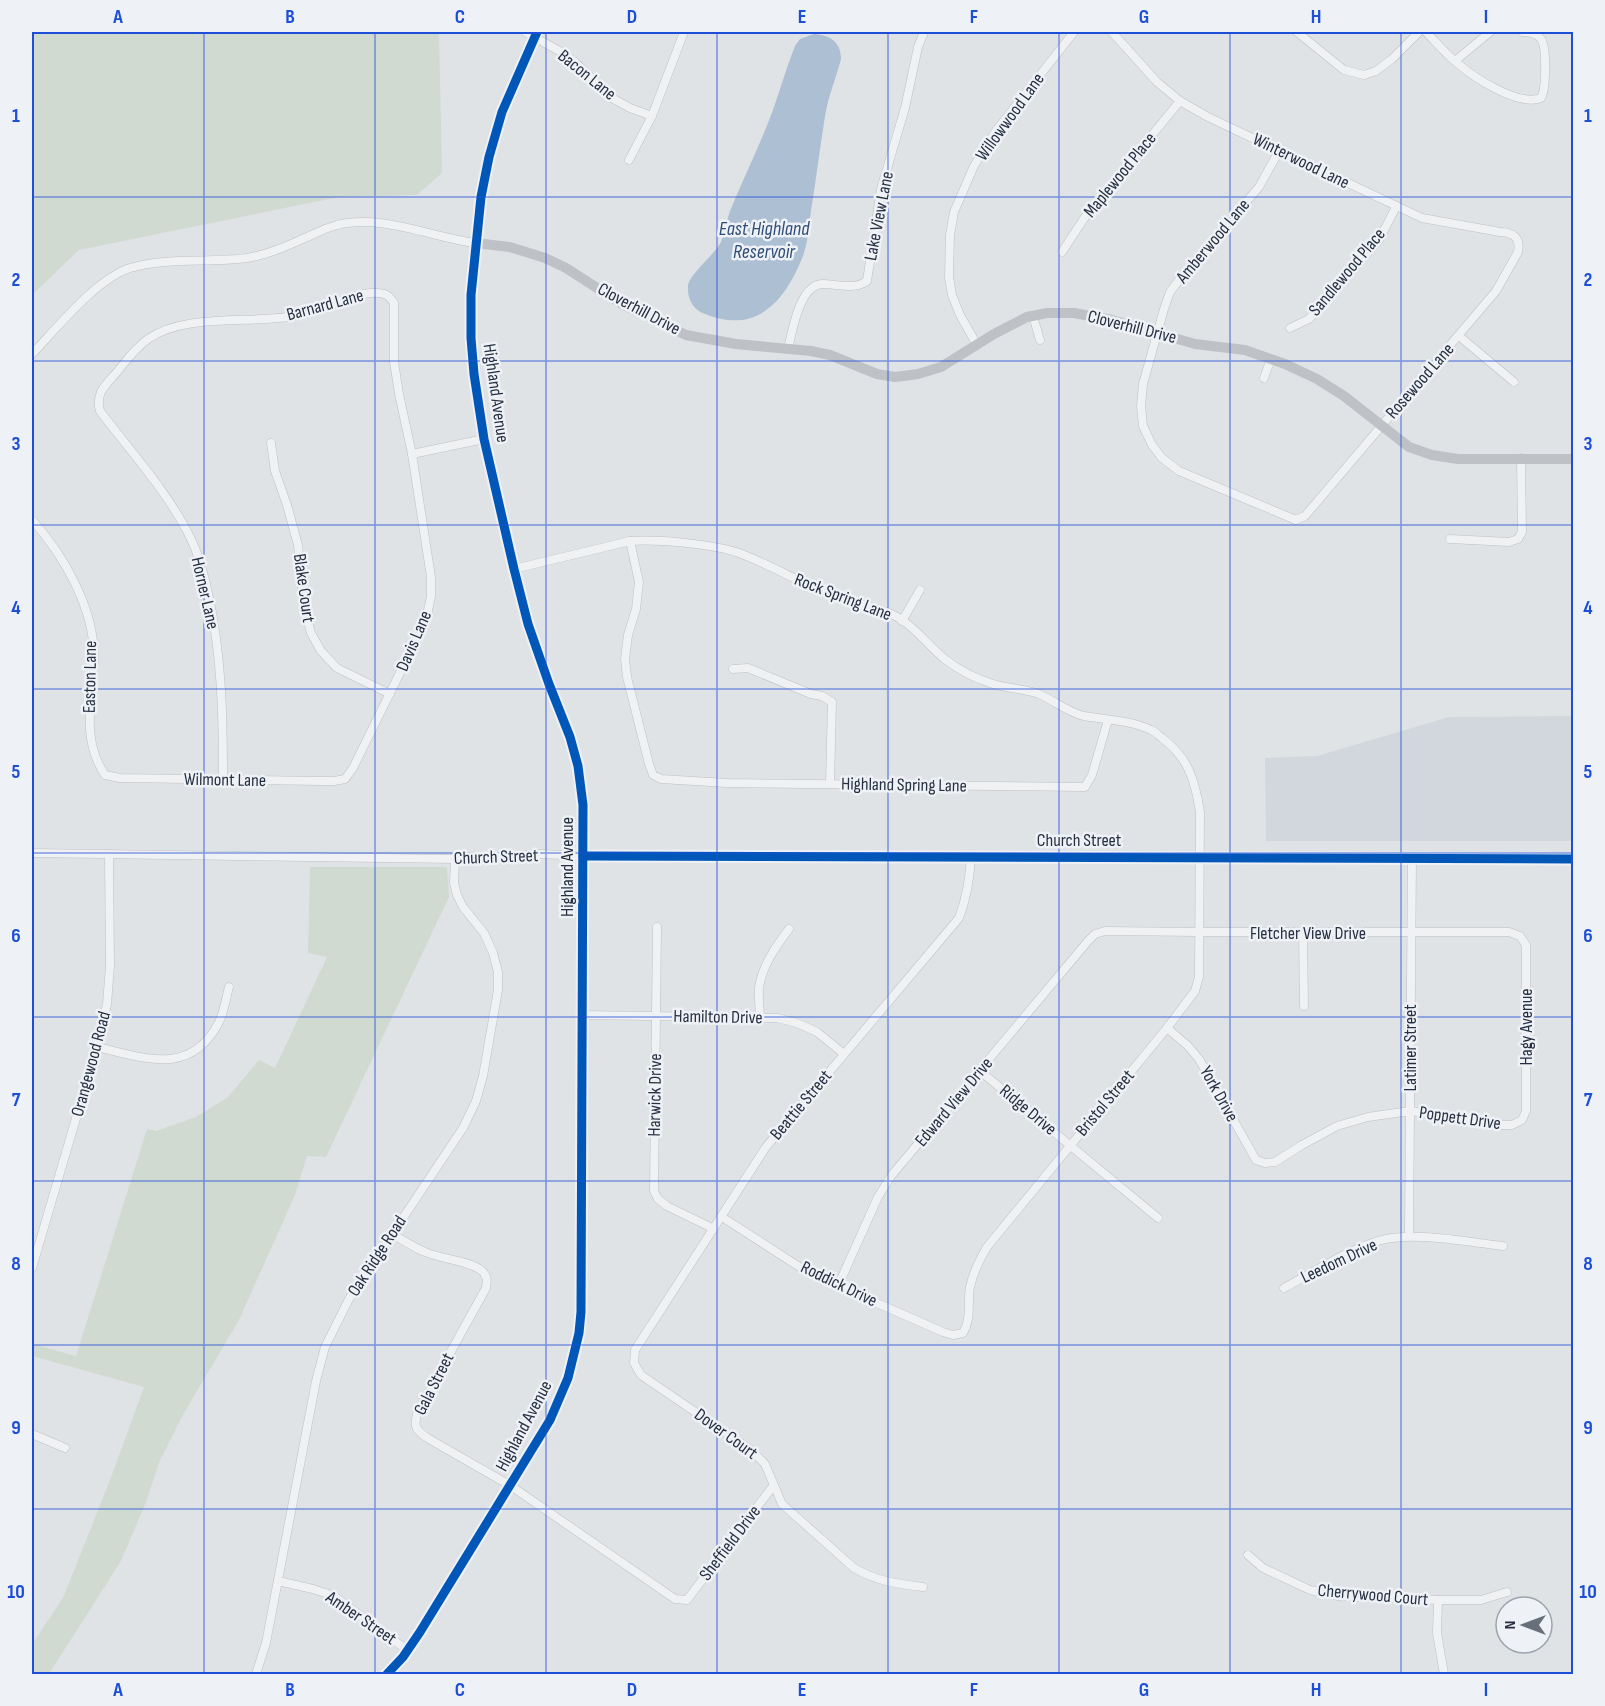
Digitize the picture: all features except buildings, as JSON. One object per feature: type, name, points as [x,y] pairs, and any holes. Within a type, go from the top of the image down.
[{"type":"main road","name":"Highland Avenue","points":[[387,1674],[420,1632],[550,1420],[568,1378],[579,1334],[582,1285],[583,805],[578,766],[570,737],[528,624],[514,569],[484,440],[471,338],[471,295],[475,243],[489,157],[502,112],[532,33]]},
{"type":"main road","name":"Cloverhill Drive","points":[[475,243],[510,247],[545,258],[566,268],[651,320],[686,335],[736,344],[811,351],[830,355],[877,374],[895,376],[918,374],[941,367],[994,334],[1027,317],[1074,313],[1112,320],[1195,344],[1245,350],[1271,359],[1317,379],[1344,396],[1409,447],[1432,455],[1458,459],[1574,459]]},
{"type":"main road","name":"Church Street","points":[[583,856],[1574,859]]},
{"type":"street","points":[[629,160],[652,116],[684,32]]},
{"type":"street","name":"Lake View Lane","points":[[788,349],[805,296],[813,287],[823,283],[850,287],[860,286],[867,281],[881,189],[905,108],[918,47],[924,32]]},
{"type":"street","name":"Willowwood Lane","points":[[977,345],[952,295],[949,277],[950,235],[954,212],[974,166],[995,132],[1074,32]]},
{"type":"street","name":"Winterwood Lane","points":[[1112,32],[1157,82],[1180,101],[1208,117],[1422,218],[1508,232],[1514,234],[1518,239]]},
{"type":"street","points":[[1297,32],[1344,70],[1364,75],[1376,71],[1392,59],[1419,32]]},
{"type":"street","points":[[1426,32],[1470,74],[1513,96],[1531,100],[1541,98],[1544,86],[1543,43],[1532,33],[1523,32]]},
{"type":"street","points":[[1455,61],[1490,32]]},
{"type":"street","name":"Bacon Lane","points":[[532,33],[575,62],[612,98],[652,116]]},
{"type":"street","name":"Maplewood Place","points":[[1062,252],[1085,217],[1180,101]]},
{"type":"street","name":"Amberwood Lane","points":[[1280,151],[1259,187],[1170,292],[1143,384],[1141,406],[1143,426],[1152,446],[1162,458],[1179,471],[1296,520],[1305,516]]},
{"type":"street","name":"Sandlewood Place","points":[[1290,328],[1310,319],[1378,240],[1396,207]]},
{"type":"street","name":"Cloverhill Drive","points":[[32,354],[93,291],[129,268],[152,264],[247,258],[269,253],[336,225],[358,222],[387,224],[451,240],[475,243]]},
{"type":"street","name":"Rosewood Lane","points":[[1305,516],[1496,291],[1518,252],[1520,246],[1518,239]]},
{"type":"street","name":"Barnard Lane","points":[[97,401],[101,392],[134,351],[148,339],[164,330],[183,324],[301,315],[340,301],[370,293],[382,293],[394,303],[394,362],[412,454]]},
{"type":"street","points":[[1033,316],[1040,340]]},
{"type":"street","points":[[1459,336],[1514,382]]},
{"type":"street","points":[[1264,378],[1271,359]]},
{"type":"street","name":"Horner Lane","points":[[97,401],[100,411],[171,503],[191,538],[203,571],[212,610],[219,659],[223,705],[223,780]]},
{"type":"street","points":[[412,454],[484,440]]},
{"type":"street","name":"Blake Court","points":[[271,443],[275,471],[298,545],[304,606],[311,633],[321,651],[337,668],[390,694]]},
{"type":"street","name":"Davis Lane","points":[[345,780],[426,620],[431,596],[431,577],[412,454]]},
{"type":"street","points":[[1450,539],[1509,542],[1518,539],[1522,531],[1521,458]]},
{"type":"street","name":"Easton Lane","points":[[32,520],[59,554],[79,592],[91,632],[94,657],[88,711],[89,730],[95,756],[105,775]]},
{"type":"street","name":"Rock Spring Lane","points":[[514,569],[630,541],[648,540],[709,546],[737,552],[842,599],[889,613],[902,621],[946,660],[971,675],[993,684],[1020,688],[1040,695],[1065,709],[1082,715],[1151,730],[1174,747],[1187,766],[1197,788],[1200,812],[1199,857]]},
{"type":"street","name":"Highland Spring Lane","points":[[630,541],[639,582],[636,609],[628,635],[626,668],[653,775],[661,779],[727,783],[1085,787],[1092,775],[1108,720]]},
{"type":"street","points":[[902,621],[920,590]]},
{"type":"street","points":[[733,669],[748,668],[822,696],[832,702],[830,784]]},
{"type":"street","name":"Wilmont Lane","points":[[105,775],[120,778],[345,780]]},
{"type":"street","name":"Church Street","points":[[32,853],[455,859],[541,854],[583,856]]},
{"type":"street","name":"Orangewood Road","points":[[32,1268],[97,1047],[107,1004],[110,966],[109,854]]},
{"type":"street","name":"Beattie Street","points":[[634,1363],[635,1350],[766,1147],[959,918],[966,900],[971,856]]},
{"type":"street","name":"Bristol Street","points":[[963,1333],[968,1325],[970,1287],[987,1247],[1195,991],[1199,977],[1199,857]]},
{"type":"street","name":"Oak Ridge Road","points":[[256,1674],[266,1642],[316,1381],[325,1347],[349,1299],[463,1128],[476,1101],[483,1077],[498,990],[498,972],[484,933],[463,907],[457,895],[454,883],[455,859]]},
{"type":"street","name":"Latimer Street","points":[[1409,1236],[1412,859]]},
{"type":"street","name":"Harwick Drive","points":[[657,927],[654,1191],[658,1199],[667,1206],[714,1229]]},
{"type":"street","points":[[760,1018],[759,989],[763,972],[775,947],[789,928]]},
{"type":"street","name":"Fletcher View Drive","points":[[1095,934],[1105,931],[1509,932],[1520,936]]},
{"type":"street","points":[[1303,932],[1304,1006]]},
{"type":"street","name":"Edward View Drive","points":[[838,1286],[891,1176],[1095,934]]},
{"type":"street","name":"Hagy Avenue","points":[[1520,936],[1526,945],[1526,1112],[1522,1120]]},
{"type":"street","points":[[97,1047],[164,1060],[184,1058],[206,1044],[219,1021],[229,987]]},
{"type":"street","name":"Hamilton Drive","points":[[582,1015],[777,1018],[797,1023],[817,1032],[844,1054]]},
{"type":"street","name":"York Drive","points":[[1167,1028],[1199,1059],[1256,1160],[1265,1163]]},
{"type":"street","name":"Ridge Drive","points":[[980,1071],[1158,1218]]},
{"type":"street","name":"Poppett Drive","points":[[1265,1163],[1275,1162],[1337,1126],[1368,1117],[1410,1112],[1440,1114],[1494,1125],[1512,1125],[1522,1120]]},
{"type":"street","name":"Roddick Drive","points":[[722,1217],[798,1266],[838,1286],[943,1332],[953,1335],[963,1333]]},
{"type":"street","name":"Gala Street","points":[[392,1234],[424,1252],[477,1266],[485,1273],[488,1280],[486,1288],[418,1411],[414,1422],[417,1431],[511,1486],[675,1599],[687,1600]]},
{"type":"street","name":"Leedom Drive","points":[[1284,1287],[1375,1241],[1409,1236],[1503,1246]]},
{"type":"street","name":"Dover Court","points":[[634,1363],[641,1375],[751,1449],[765,1464],[782,1504],[854,1568],[884,1582],[923,1587]]},
{"type":"street","points":[[32,1434],[65,1448]]},
{"type":"street","name":"Sheffield Drive","points":[[687,1600],[773,1486]]},
{"type":"street","name":"Cherrywood Court","points":[[1248,1555],[1263,1568],[1310,1590],[1338,1596],[1481,1600],[1507,1592]]},
{"type":"street","name":"Amber Street","points":[[278,1581],[334,1596],[407,1650]]},
{"type":"street","points":[[1438,1600],[1437,1633],[1444,1674]]},
{"type":"shaded area","points":[[32,32],[439,32],[442,173],[417,195],[339,197],[79,250],[32,295]]},
{"type":"shaded area","points":[[1573,716],[1573,841],[1266,841],[1265,758],[1317,756],[1449,717]]},
{"type":"shaded area","points":[[310,867],[447,867],[449,897],[326,1157],[307,1156],[295,1195],[239,1320],[184,1413],[159,1463],[146,1502],[121,1561],[49,1674],[32,1674],[32,1641],[35,1640],[63,1598],[144,1387],[32,1356],[32,1344],[76,1356],[147,1129],[156,1131],[196,1117],[228,1097],[259,1060],[275,1068],[327,957],[308,953]]},
{"type":"water","name":"East Highland Reservoir","points":[[814,34],[834,41],[839,48],[841,59],[826,109],[803,256],[787,287],[767,310],[754,317],[740,320],[723,319],[705,314],[691,302],[688,285],[697,270],[721,242],[730,211],[768,123],[795,46],[800,39]]},
{"type":"cycle path","points":[[387,1674],[403,1657],[420,1632],[550,1420],[568,1378],[579,1333],[581,1312],[583,805],[578,766],[570,737],[528,624],[514,569],[484,439],[471,338],[471,295],[481,197],[489,157],[502,112],[537,32]]},
{"type":"cycle path","points":[[583,856],[1574,859]]}]
